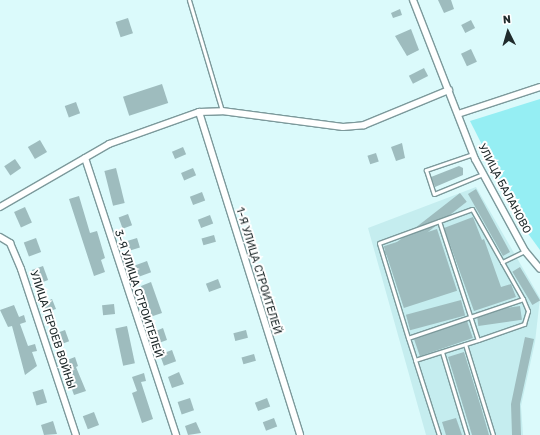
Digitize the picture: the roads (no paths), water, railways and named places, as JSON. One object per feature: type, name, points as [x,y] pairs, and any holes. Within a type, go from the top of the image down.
[{"type":"street","name":"УЛИЦА БАЛАНОВО","points":[[413,0],[482,174],[525,251],[540,269]]},
{"type":"street","points":[[458,114],[540,87]]},
{"type":"street","points":[[0,207],[85,158],[151,126],[199,112],[222,111],[343,127],[364,125],[449,90]]},
{"type":"street","name":"1-Я УЛИЦА СТРОИТЕЛЕЙ","points":[[199,112],[300,435]]},
{"type":"street","name":"3-Я УЛИЦА СТРОИТЕЛЕЙ","points":[[85,158],[176,435]]},
{"type":"street","name":"УЛИЦА ГЕРОЕВ ВОЙНЫ","points":[[0,238],[10,243],[21,269],[76,435]]},
{"type":"lane","points":[[189,0],[222,111]]},
{"type":"lane","points":[[473,154],[426,170],[434,194],[482,174]]},
{"type":"lane","points":[[415,360],[524,324],[528,311],[523,299],[472,209],[379,242],[408,338],[415,360],[439,435]]},
{"type":"lane","points":[[439,221],[478,340]]},
{"type":"lane","points":[[502,262],[525,251]]},
{"type":"lane","points":[[408,338],[523,299]]},
{"type":"lane","points":[[464,344],[493,435]]},
{"type":"lane","points":[[442,352],[467,435]]}]
